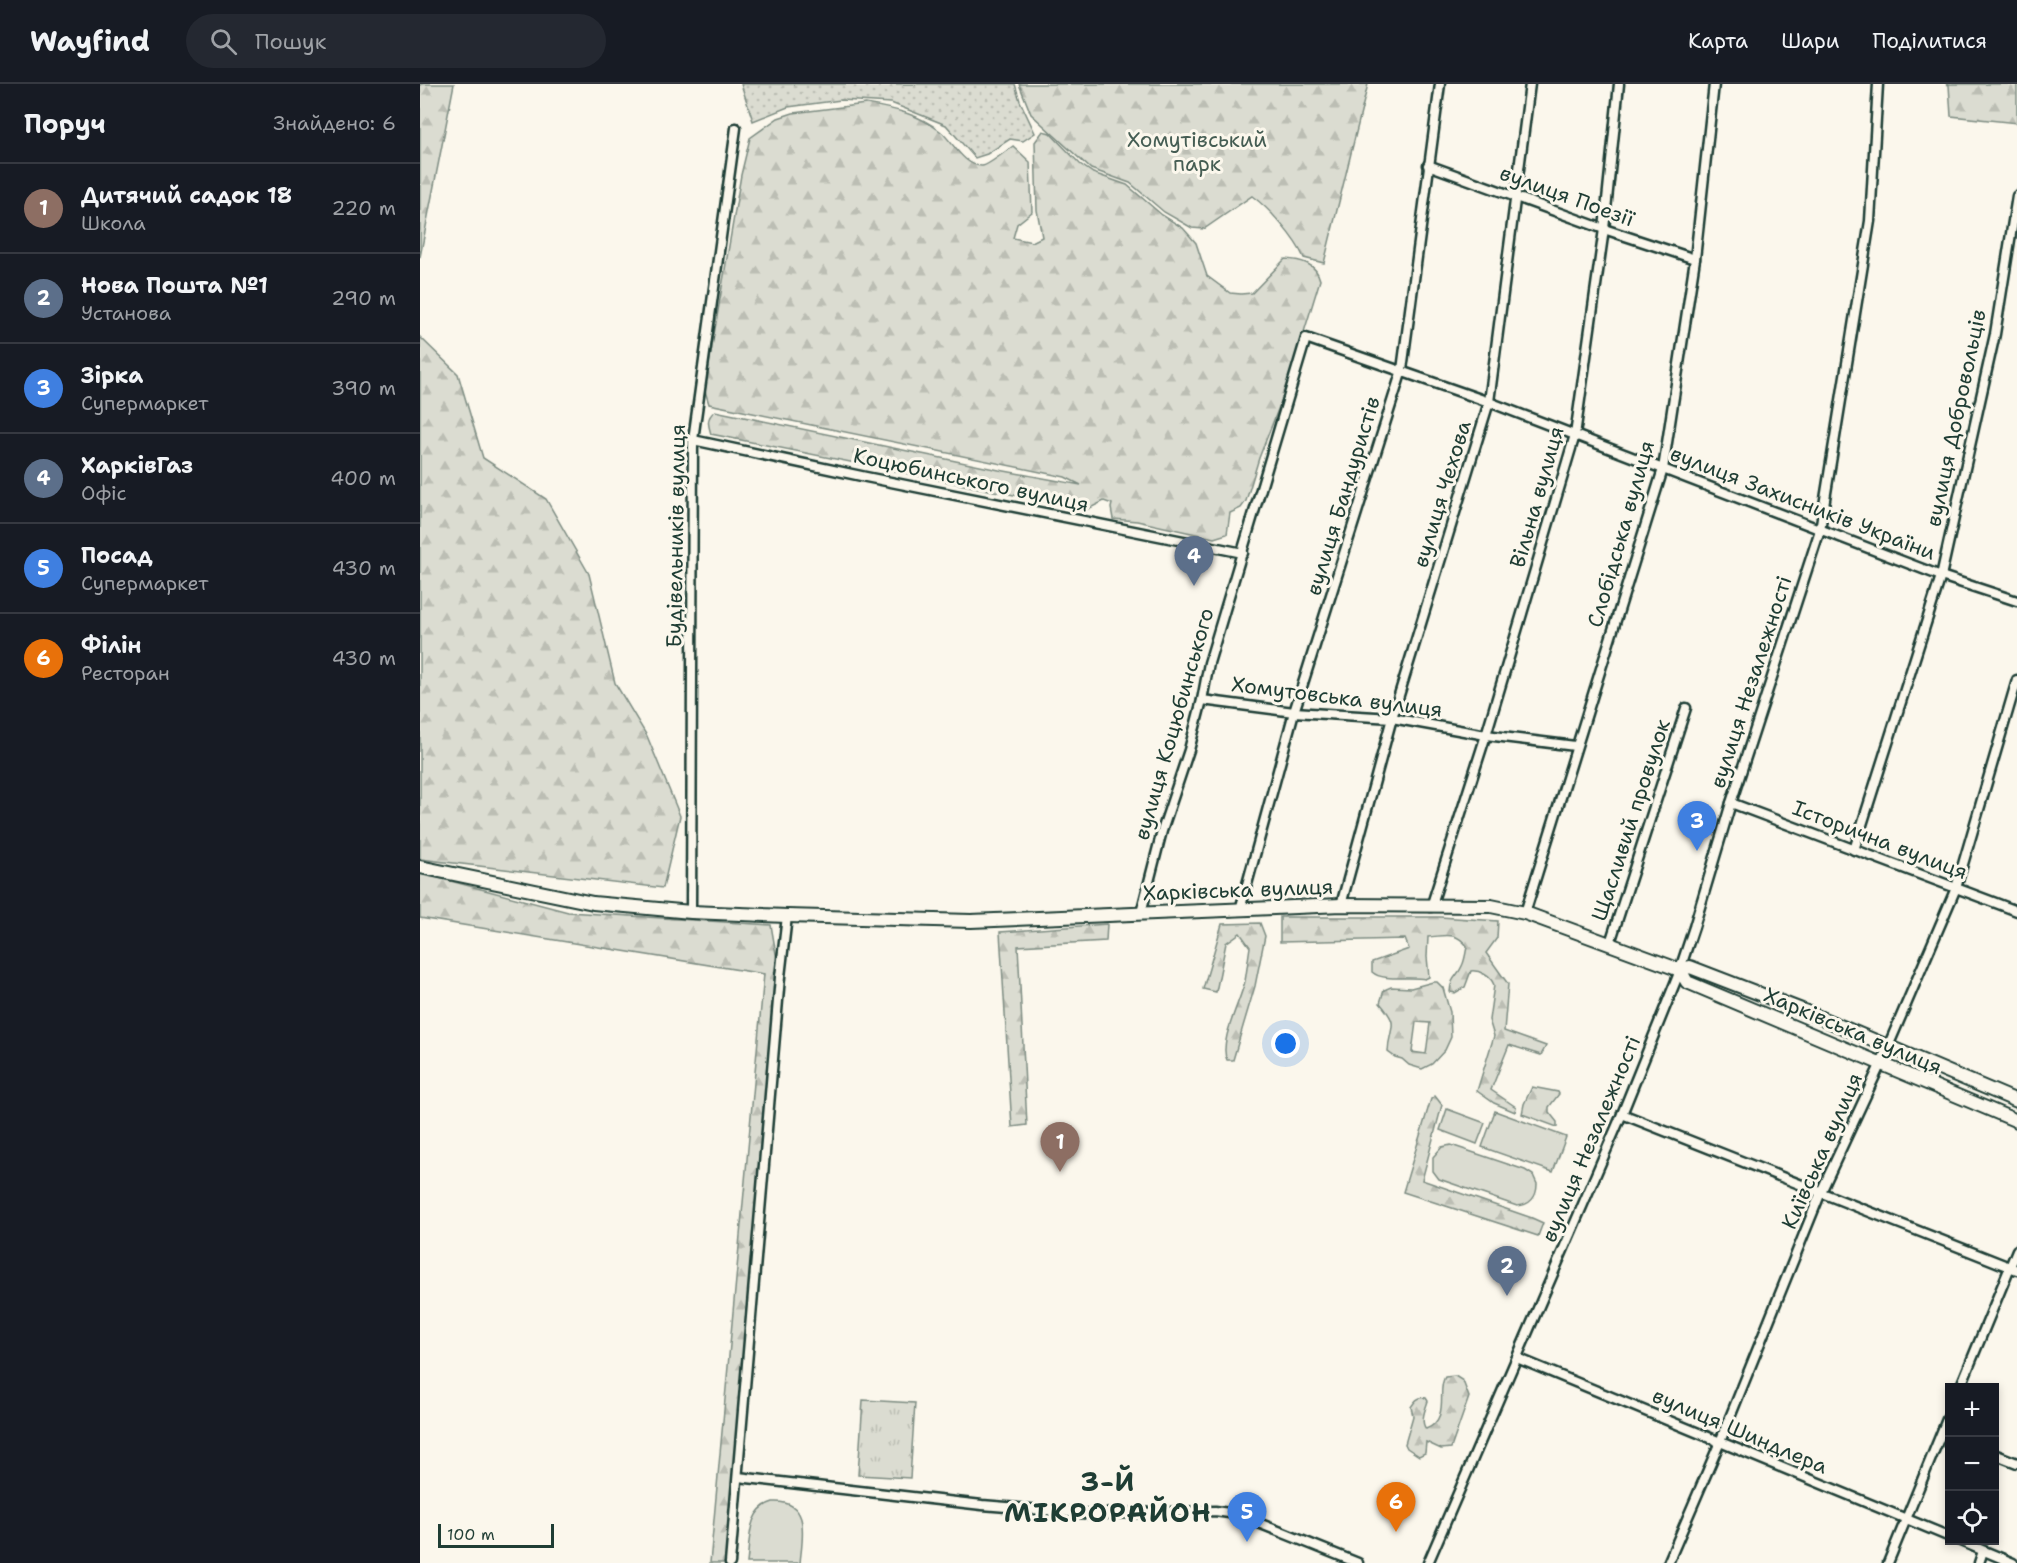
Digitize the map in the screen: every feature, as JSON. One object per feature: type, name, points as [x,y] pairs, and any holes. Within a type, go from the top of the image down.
[{"type":"street","name":"вулиця Бандуристів","points":[[1240,910],[1294,712],[1402,370],[1440,84]]},
{"type":"street","name":"вулиця Чехова","points":[[1341,905],[1392,718],[1490,402],[1530,84]]},
{"type":"street","name":"Вільна вулиця","points":[[1431,907],[1486,735],[1575,435],[1604,229],[1619,84]]},
{"type":"street","name":"Слобідська вулиця","points":[[1525,914],[1575,746],[1663,469],[1695,260],[1714,84]]},
{"type":"street","name":"вулиця Незалежності","points":[[1428,1563],[1622,1114],[1680,970],[1731,803],[1820,530],[1870,221],[1878,84]]},
{"type":"street","name":"Будівельників вулиця","points":[[691,912],[693,440],[736,128]]},
{"type":"street","name":"вулиця Поезії","points":[[1428,165],[1695,260]]},
{"type":"street","name":"вулиця Добровольців","points":[[1854,850],[1941,576],[1995,334],[2017,196]]},
{"type":"street","name":"вулиця Захисників України","points":[[1306,338],[1490,402],[1941,576],[2017,601]]},
{"type":"street","name":"вулиця Коцюбинського","points":[[1141,913],[1162,831],[1189,750],[1209,663],[1306,338]]},
{"type":"street","name":"Коцюбинського вулиця","points":[[693,440],[877,480],[1243,554]]},
{"type":"street","name":"Київська вулиця","points":[[1668,1563],[1720,1442],[1821,1192],[1881,1063],[1956,888],[2017,680]]},
{"type":"street","name":"Хомутовська вулиця","points":[[1202,700],[1294,712],[1392,718],[1486,735],[1575,746]]},
{"type":"street","name":"Щасливий провулок","points":[[1610,943],[1686,708]]},
{"type":"street","name":"Історична вулиця","points":[[1731,803],[2017,911]]},
{"type":"street","name":"Харківська вулиця","points":[[420,867],[593,903],[691,912],[787,916],[971,921],[1341,905],[1491,906],[1525,914],[1680,970],[1690,967],[1807,1012],[2017,1101]]},
{"type":"street","points":[[730,1563],[778,989],[787,916]]},
{"type":"street","name":"Харківська вулиця","points":[[1680,970],[1687,982],[2017,1121]]},
{"type":"street","points":[[1622,1114],[2013,1269]]},
{"type":"street","points":[[1962,1383],[2013,1269],[2017,1250]]},
{"type":"street","name":"вулиця Шиндлера","points":[[1517,1358],[1945,1535]]},
{"type":"street","points":[[1888,1563],[1945,1434]]},
{"type":"street","points":[[1999,1456],[2017,1463]]},
{"type":"street","points":[[738,1477],[972,1504],[1092,1514],[1215,1511],[1236,1514],[1358,1563]]},
{"type":"street","points":[[1969,1545],[2013,1563]]},
{"type":"street","points":[[1979,1563],[1983,1551]]},
{"type":"green space","points":[[420,84],[454,84],[420,257]]},
{"type":"green space","points":[[741,84],[1015,84],[1035,133],[1023,141],[1010,139],[987,154],[975,158],[946,125],[891,103],[841,100],[788,107],[753,121]]},
{"type":"green space","name":"Хомутівський парк","points":[[1019,84],[1368,84],[1324,263],[1304,258],[1281,224],[1252,196],[1204,229],[1192,228],[1164,212],[1130,183],[1091,169],[1031,114]]},
{"type":"green space","points":[[1946,84],[2017,84],[2017,123],[1951,116],[1949,85]]},
{"type":"green space","points":[[866,104],[896,110],[923,120],[945,135],[964,158],[975,165],[982,166],[993,161],[1013,146],[1030,162],[1032,212],[1017,224],[1013,238],[1032,242],[1042,237],[1037,210],[1035,142],[1043,131],[1050,133],[1080,164],[1093,173],[1127,185],[1162,215],[1183,228],[1196,243],[1207,276],[1230,293],[1252,293],[1285,259],[1297,260],[1315,270],[1320,280],[1288,384],[1259,458],[1246,501],[1241,508],[1230,513],[1227,534],[1214,538],[1137,521],[1113,519],[1112,504],[1104,501],[1084,511],[1059,504],[711,434],[708,421],[715,411],[1081,485],[1065,477],[709,404],[705,391],[708,370],[741,175],[750,138],[778,118],[793,113]]},
{"type":"green space","points":[[420,337],[458,374],[483,458],[546,499],[589,574],[615,683],[647,736],[680,816],[663,888],[420,859]]},
{"type":"green space","points":[[420,873],[568,912],[771,925],[780,977],[730,1563],[710,1563],[764,974],[420,918]]},
{"type":"green space","points":[[1280,917],[1440,917],[1498,921],[1497,938],[1486,953],[1508,984],[1504,1031],[1546,1046],[1541,1055],[1509,1045],[1491,1090],[1516,1107],[1515,1112],[1494,1103],[1477,1091],[1494,1036],[1489,1020],[1494,985],[1484,974],[1471,971],[1465,987],[1455,993],[1450,992],[1453,980],[1465,959],[1467,946],[1463,941],[1454,936],[1428,937],[1429,977],[1425,979],[1390,978],[1372,972],[1372,962],[1409,949],[1405,939],[1280,942]]},
{"type":"green space","points":[[1260,923],[1265,936],[1255,986],[1233,1060],[1227,1060],[1225,1043],[1243,989],[1250,947],[1240,933],[1226,943],[1216,992],[1203,989],[1222,924]]},
{"type":"green space","points":[[1107,924],[1106,941],[1018,946],[1027,1125],[1012,1127],[1000,932]]},
{"type":"green space","points":[[1437,982],[1443,988],[1450,1012],[1451,1037],[1445,1050],[1432,1064],[1422,1069],[1409,1065],[1388,1052],[1392,1022],[1380,1003],[1384,990],[1391,987],[1411,988]],"holes":[[[1416,1022],[1430,1023],[1426,1054],[1412,1052]]]},
{"type":"green space","points":[[1532,1087],[1558,1092],[1559,1094],[1549,1107],[1549,1112],[1557,1122],[1557,1127],[1522,1114]]},
{"type":"green space","points":[[1435,1096],[1442,1105],[1422,1180],[1543,1223],[1538,1236],[1403,1192],[1431,1099]]},
{"type":"green space","points":[[1447,1109],[1485,1123],[1477,1144],[1440,1130]]},
{"type":"green space","points":[[1495,1111],[1566,1137],[1553,1172],[1482,1147]]},
{"type":"green space","points":[[1451,1145],[1525,1170],[1533,1175],[1537,1184],[1534,1196],[1526,1204],[1517,1206],[1439,1179],[1433,1171],[1433,1157],[1442,1147]]},
{"type":"green space","points":[[1455,1376],[1463,1381],[1469,1397],[1451,1448],[1441,1449],[1426,1442],[1425,1453],[1419,1456],[1405,1444],[1413,1416],[1411,1407],[1419,1398],[1426,1398],[1428,1401],[1423,1423],[1426,1429],[1434,1424],[1441,1411],[1445,1377]]},
{"type":"green space","points":[[863,1400],[915,1403],[910,1478],[858,1475]]},
{"type":"green space","points":[[773,1502],[785,1503],[794,1507],[799,1514],[803,1533],[800,1563],[747,1563],[754,1519],[758,1511]]},
{"type":"place","name":"ХарківГаз","points":[[1194,586]]},
{"type":"place","name":"Зірка","points":[[1697,851]]},
{"type":"place","name":"Дитячий садок 18","points":[[1060,1172]]},
{"type":"place","name":"Нова Пошта №1","points":[[1507,1296]]},
{"type":"place","name":"Філін","points":[[1396,1532]]},
{"type":"place","name":"Посад","points":[[1247,1542]]},
{"type":"district","name":"3-Й МІКРОРАЙОН","points":[[1108,1496]]}]
